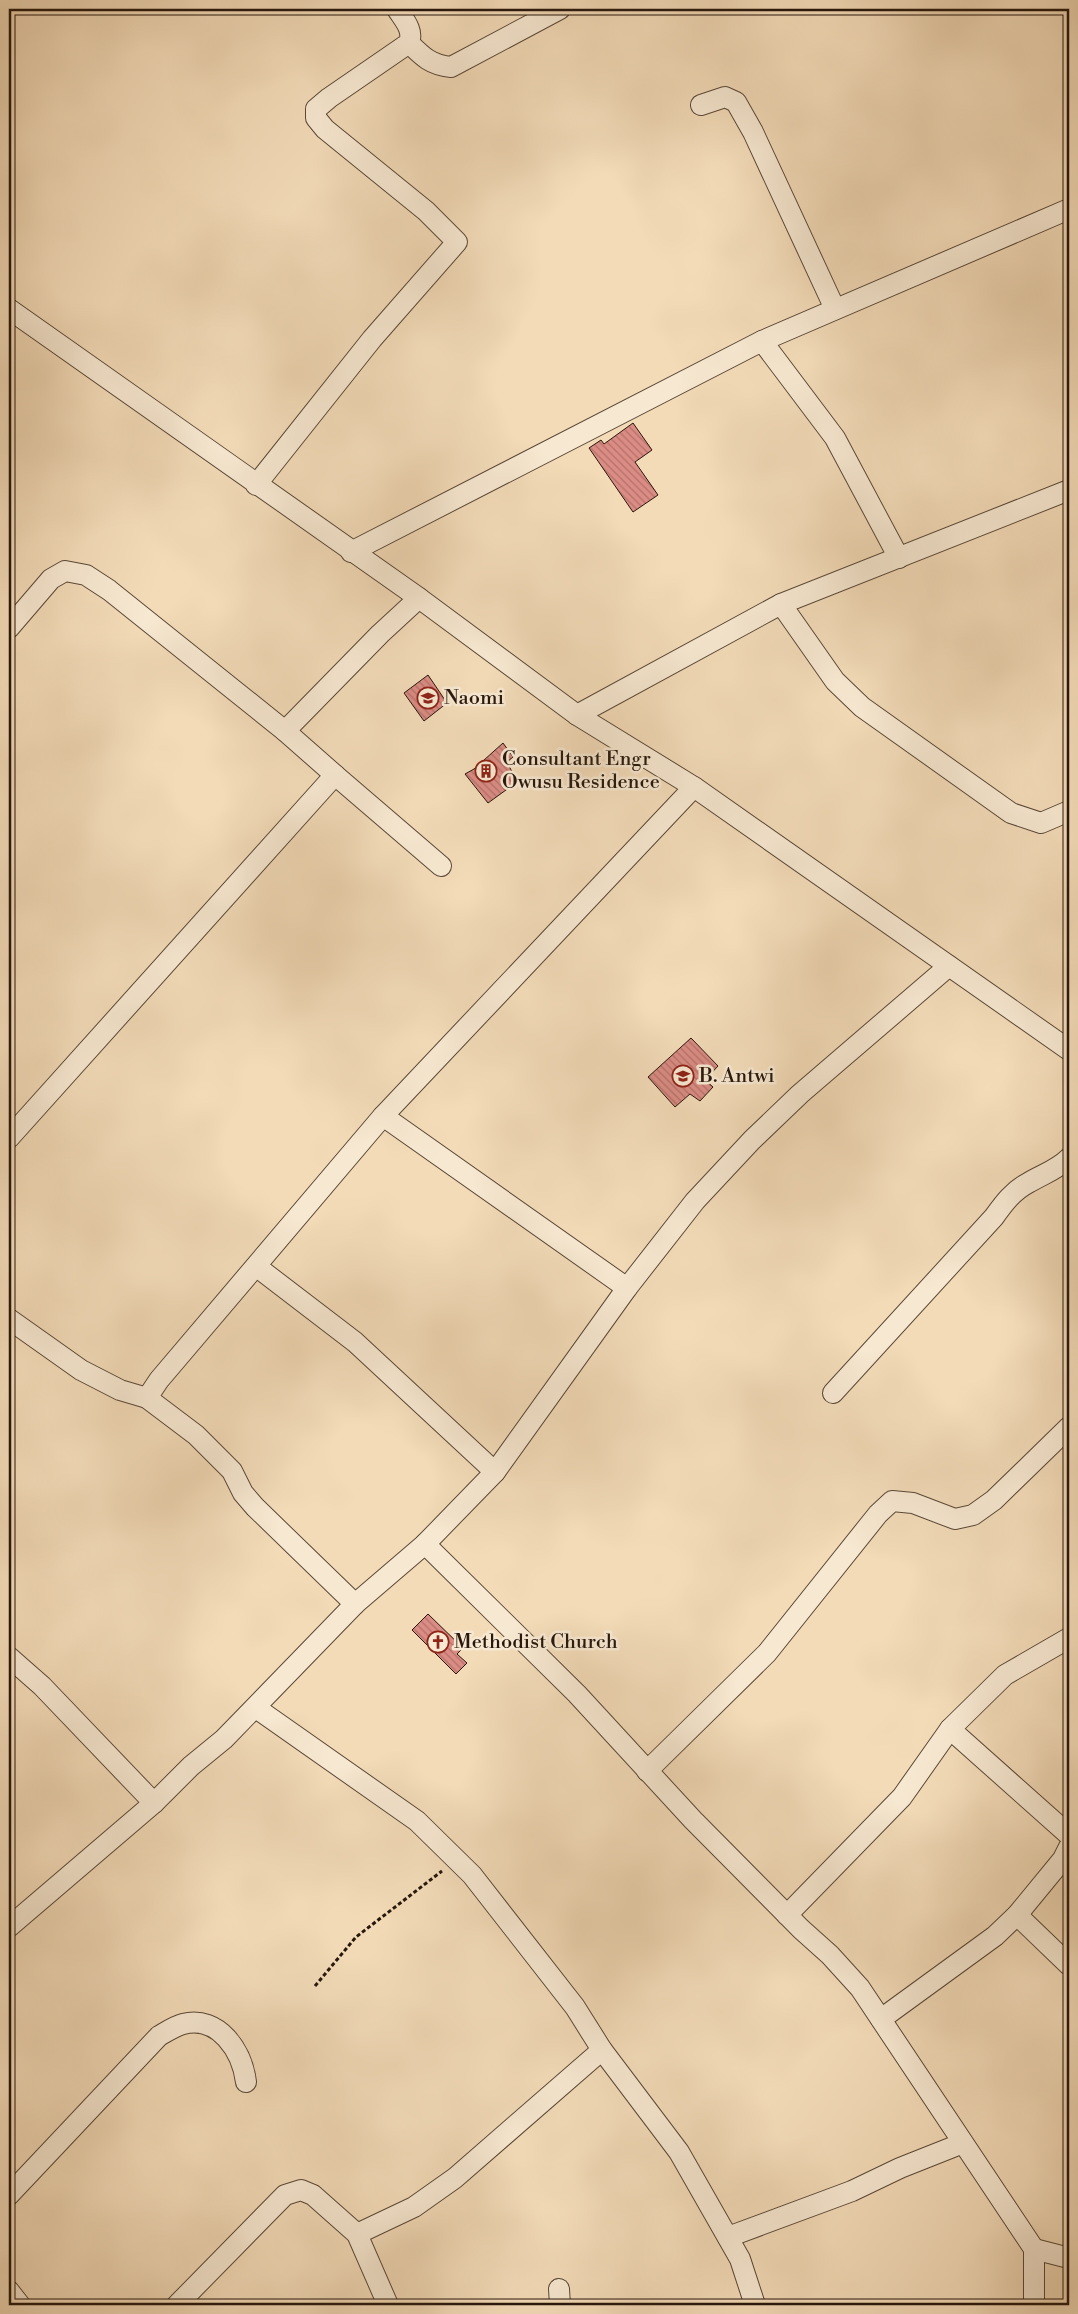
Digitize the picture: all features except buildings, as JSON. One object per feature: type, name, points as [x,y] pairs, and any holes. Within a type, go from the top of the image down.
[{"type":"street","points":[[256,485],[372,338],[457,242],[426,211],[324,129],[316,118],[316,110],[329,98],[409,43],[411,37],[410,29],[397,9]]},
{"type":"street","points":[[409,43],[428,62],[437,66],[451,67],[560,9]]},
{"type":"street","points":[[701,105],[725,97],[736,102],[761,150],[835,310]]},
{"type":"street","points":[[351,552],[762,341],[1069,209]]},
{"type":"street","points":[[9,309],[351,552],[419,598],[577,715],[694,787],[1069,1050]]},
{"type":"street","points":[[762,341],[834,438],[899,558]]},
{"type":"street","points":[[577,715],[782,604],[1069,490]]},
{"type":"street","points":[[9,628],[51,579],[65,571],[86,575],[109,590],[285,731],[441,866]]},
{"type":"street","points":[[285,731],[380,634],[419,598]]},
{"type":"street","points":[[782,604],[835,681],[862,707],[1011,813],[1041,824],[1069,811]]},
{"type":"street","points":[[9,1138],[335,775]]},
{"type":"street","points":[[147,1398],[159,1380],[383,1116],[694,787]]},
{"type":"street","points":[[9,1927],[154,1803],[191,1766],[224,1739],[355,1604],[425,1544],[495,1472],[627,1288],[695,1201],[752,1140],[800,1094],[949,966]]},
{"type":"street","points":[[383,1116],[627,1288]]},
{"type":"street","points":[[833,1393],[994,1217],[1007,1198],[1027,1183],[1059,1168],[1069,1158]]},
{"type":"street","points":[[257,1266],[356,1342],[495,1472]]},
{"type":"street","points":[[9,1319],[81,1370],[120,1390],[147,1398],[196,1435],[232,1471],[243,1493],[255,1507],[355,1604]]},
{"type":"street","points":[[647,1771],[767,1652],[878,1514],[892,1501],[913,1503],[955,1519],[973,1515],[994,1500],[1069,1427]]},
{"type":"street","points":[[425,1544],[577,1694],[647,1771],[786,1914],[830,1955],[860,1988],[1034,2249],[1034,2305]]},
{"type":"street","points":[[786,1914],[902,1797],[950,1729],[1006,1675],[1069,1638]]},
{"type":"street","points":[[9,1657],[42,1686],[154,1803]]},
{"type":"street","points":[[256,1708],[417,1820],[472,1875],[515,1927],[574,2006],[602,2050],[679,2152],[740,2259],[756,2305]]},
{"type":"street","points":[[950,1729],[1069,1835]]},
{"type":"street","points":[[881,2019],[995,1936],[1017,1915],[1063,1859],[1069,1847]]},
{"type":"street","points":[[1017,1915],[1069,1965]]},
{"type":"street","points":[[9,2195],[159,2036],[182,2024],[202,2022],[215,2028],[237,2052],[244,2065],[246,2082]]},
{"type":"street","points":[[357,2234],[414,2207],[455,2178],[602,2050]]},
{"type":"street","points":[[728,2237],[852,2191],[900,2168],[964,2143]]},
{"type":"street","points":[[177,2305],[285,2195],[301,2190],[313,2194],[357,2234],[388,2305]]},
{"type":"street","points":[[1034,2249],[1069,2258]]},
{"type":"street","points":[[9,2291],[20,2305]]},
{"type":"path","points":[[315,1986],[356,1937],[456,1860]]},
{"type":"place","name":"Naomi","points":[[428,698]]},
{"type":"place","name":"Consultant Engr Owusu Residence","points":[[486,771]]},
{"type":"place","name":"B. Antwi","points":[[683,1076]]},
{"type":"place","name":"Methodist Church","points":[[438,1642]]}]
